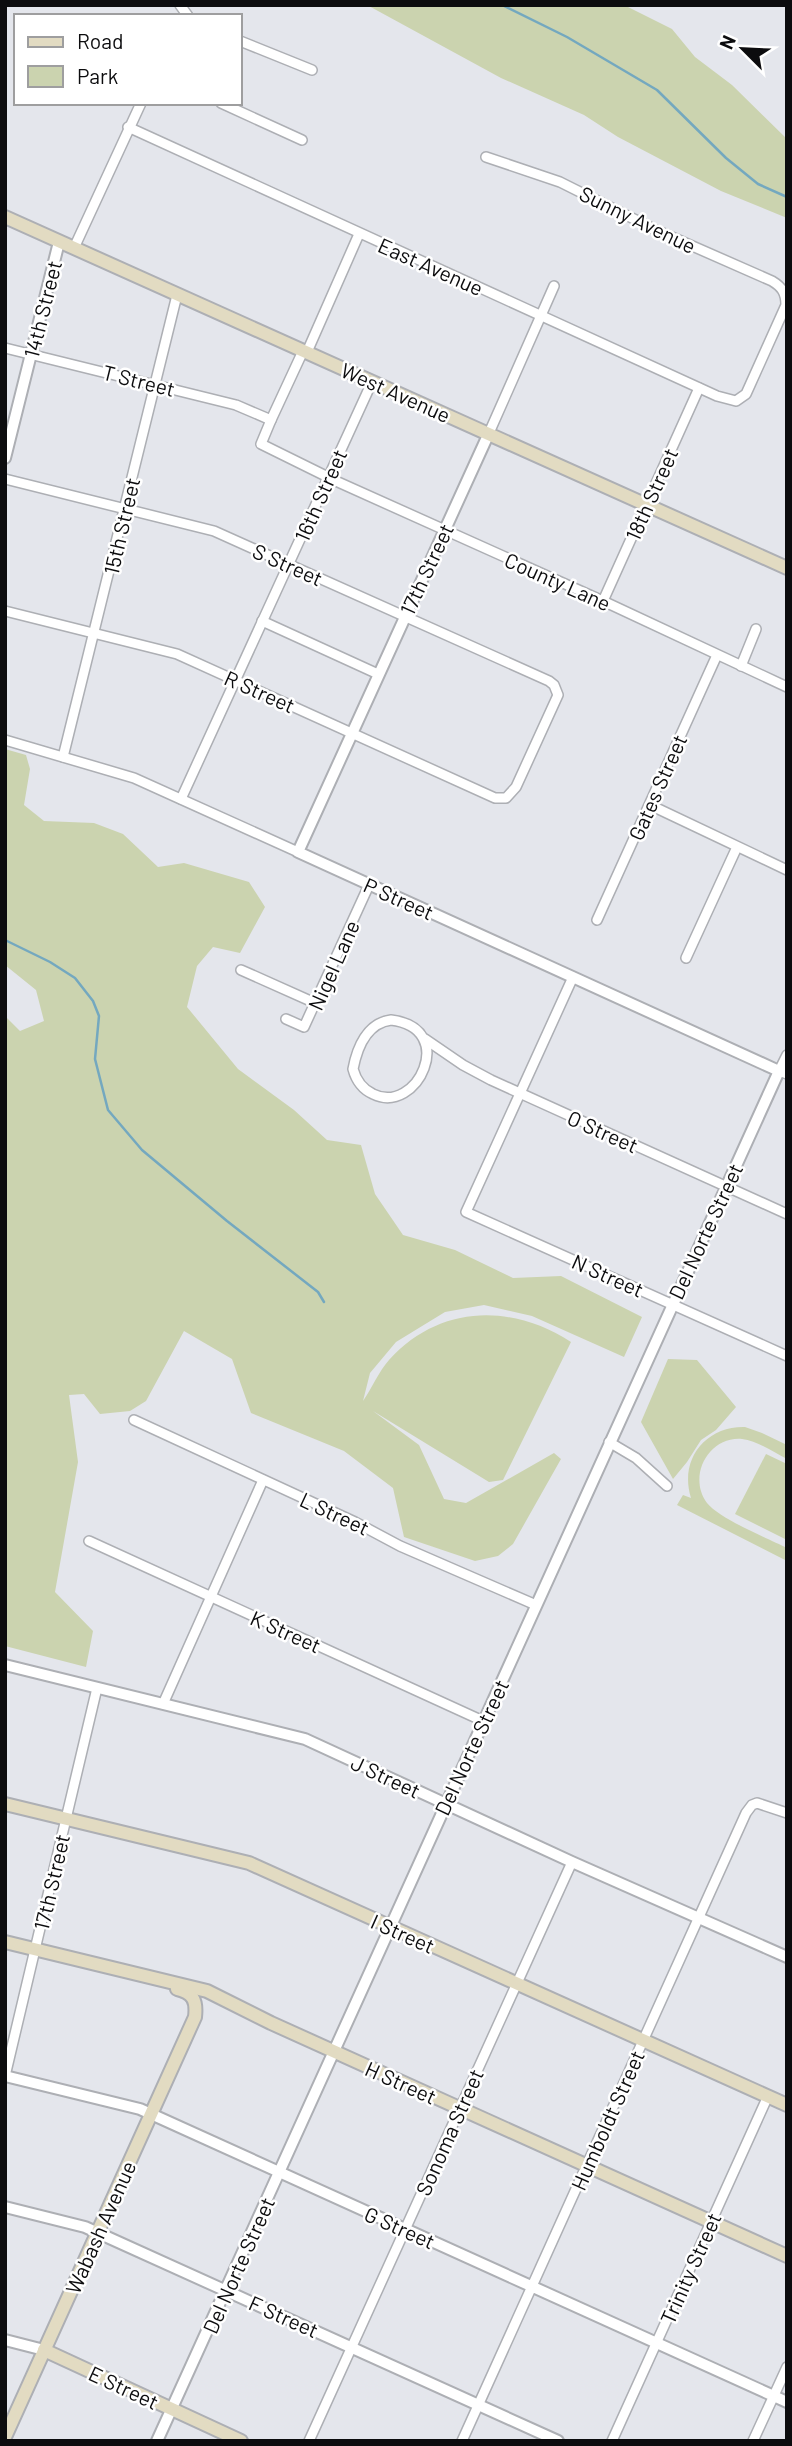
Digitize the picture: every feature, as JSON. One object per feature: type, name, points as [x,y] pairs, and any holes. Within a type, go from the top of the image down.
[{"type":"main road","name":"West Avenue","points":[[5,217],[787,568]]},
{"type":"main road","name":"I Street","points":[[5,1804],[249,1863],[787,2105]]},
{"type":"main road","name":"H Street","points":[[5,1942],[207,1991],[249,2010],[260,2018],[787,2256]]},
{"type":"main road","points":[[135,1974],[147,1982],[185,1991],[194,1997],[197,2003],[195,2017]]},
{"type":"main road","name":"Wabash Avenue","points":[[5,2437],[195,2017],[204,2007],[214,2003],[245,2016],[260,2018]]},
{"type":"main road","name":"E Street","points":[[44,2350],[241,2441]]},
{"type":"street","points":[[242,42],[312,70]]},
{"type":"street","name":"14th Street","points":[[74,248],[140,105]]},
{"type":"street","points":[[224,105],[302,140]]},
{"type":"street","name":"East Avenue","points":[[128,127],[699,388],[736,401]]},
{"type":"street","name":"Sunny Avenue","points":[[486,157],[560,182],[656,230],[772,281],[784,292],[784,312],[746,394],[736,401]]},
{"type":"street","points":[[327,477],[261,444],[359,234]]},
{"type":"street","name":"14th Street","points":[[5,458],[59,242]]},
{"type":"street","name":"17th Street","points":[[298,852],[554,286]]},
{"type":"street","name":"15th Street","points":[[63,757],[177,295]]},
{"type":"street","name":"T Street","points":[[5,348],[236,405],[271,419]]},
{"type":"street","name":"16th Street","points":[[181,799],[372,382]]},
{"type":"street","name":"18th Street","points":[[603,601],[699,388]]},
{"type":"street","name":"County Lane","points":[[327,477],[787,687]]},
{"type":"street","name":"S Street","points":[[5,479],[214,531],[549,681],[558,695],[516,787],[506,798]]},
{"type":"street","name":"R Street","points":[[5,611],[166,650],[491,796],[506,798]]},
{"type":"street","points":[[262,621],[378,674]]},
{"type":"street","points":[[741,666],[757,629]]},
{"type":"street","name":"Gates Street","points":[[597,920],[717,655]]},
{"type":"street","name":"P Street","points":[[5,740],[118,773],[181,799],[783,1072]]},
{"type":"street","points":[[650,805],[787,870]]},
{"type":"street","points":[[686,958],[737,847]]},
{"type":"street","name":"Nigel Lane","points":[[286,1019],[304,1027],[369,885]]},
{"type":"street","points":[[241,970],[315,1003]]},
{"type":"street","points":[[519,1093],[573,976]]},
{"type":"street","points":[[391,1020],[406,1024],[425,1039],[428,1048],[425,1060],[416,1081],[403,1095],[383,1098],[367,1091],[359,1082],[353,1069],[354,1063],[362,1043],[375,1024],[391,1020]]},
{"type":"street","name":"O Street","points":[[425,1039],[474,1071],[519,1093],[787,1214]]},
{"type":"street","name":"Del Norte Street","points":[[157,2441],[726,1186],[783,1072],[787,1055]]},
{"type":"street","name":"N Street","points":[[519,1093],[466,1212],[787,1356]]},
{"type":"street","name":"L Street","points":[[134,1420],[355,1522],[400,1546],[536,1605]]},
{"type":"street","points":[[609,1442],[636,1458],[667,1486]]},
{"type":"street","points":[[163,1704],[263,1480]]},
{"type":"street","name":"K Street","points":[[89,1541],[483,1721]]},
{"type":"street","name":"J Street","points":[[5,1665],[305,1739],[787,1957]]},
{"type":"street","name":"17th Street","points":[[5,2076],[97,1688]]},
{"type":"street","name":"Humboldt Street","points":[[462,2441],[746,1813],[757,1803],[787,1813]]},
{"type":"street","name":"Sonoma Street","points":[[309,2441],[572,1862]]},
{"type":"street","name":"G Street","points":[[5,2076],[151,2113],[787,2402]]},
{"type":"street","name":"Trinity Street","points":[[612,2441],[768,2096]]},
{"type":"street","name":"F Street","points":[[5,2207],[97,2232],[558,2441]]},
{"type":"street","name":"E Street","points":[[5,2340],[44,2350]]},
{"type":"street","points":[[753,2441],[787,2367]]},
{"type":"green space","points":[[367,5],[624,5],[672,29],[695,57],[732,85],[787,139],[787,218],[721,191],[618,137],[584,115],[501,78]]},
{"type":"green space","points":[[5,749],[26,755],[30,769],[24,805],[44,821],[94,823],[123,834],[158,867],[184,863],[249,882],[265,907],[240,953],[213,947],[197,966],[187,1007],[238,1069],[294,1110],[327,1140],[361,1145],[375,1194],[403,1235],[455,1250],[513,1278],[561,1276],[642,1317],[624,1357],[532,1316],[484,1305],[445,1312],[396,1342],[370,1373],[363,1401],[385,1364],[409,1342],[430,1328],[476,1316],[500,1316],[524,1321],[548,1329],[571,1342],[503,1480],[489,1482],[373,1411],[419,1445],[444,1499],[466,1503],[554,1453],[561,1459],[513,1544],[498,1556],[475,1561],[404,1537],[393,1488],[344,1451],[251,1413],[232,1359],[184,1331],[146,1401],[130,1411],[100,1414],[84,1394],[69,1395],[78,1462],[55,1592],[93,1631],[86,1667],[5,1646],[5,1016],[20,1031],[44,1021],[36,990],[5,965]]},
{"type":"green space","points":[[668,1359],[697,1360],[736,1407],[716,1430],[701,1440],[673,1479],[641,1422]]},
{"type":"green space","points":[[745,1427],[787,1445],[787,1459],[754,1442],[730,1440],[711,1451],[705,1460],[699,1481],[701,1492],[707,1503],[722,1515],[787,1548],[787,1561],[677,1505],[683,1495],[691,1498],[689,1471],[698,1448],[718,1432]]},
{"type":"green space","points":[[766,1454],[787,1464],[787,1540],[735,1514]]},
{"type":"waterway","points":[[502,5],[567,37],[657,90],[726,158],[758,184],[787,197]]},
{"type":"waterway","points":[[5,940],[50,962],[75,978],[93,1001],[99,1016],[95,1059],[108,1110],[142,1150],[318,1292],[324,1302]]}]
